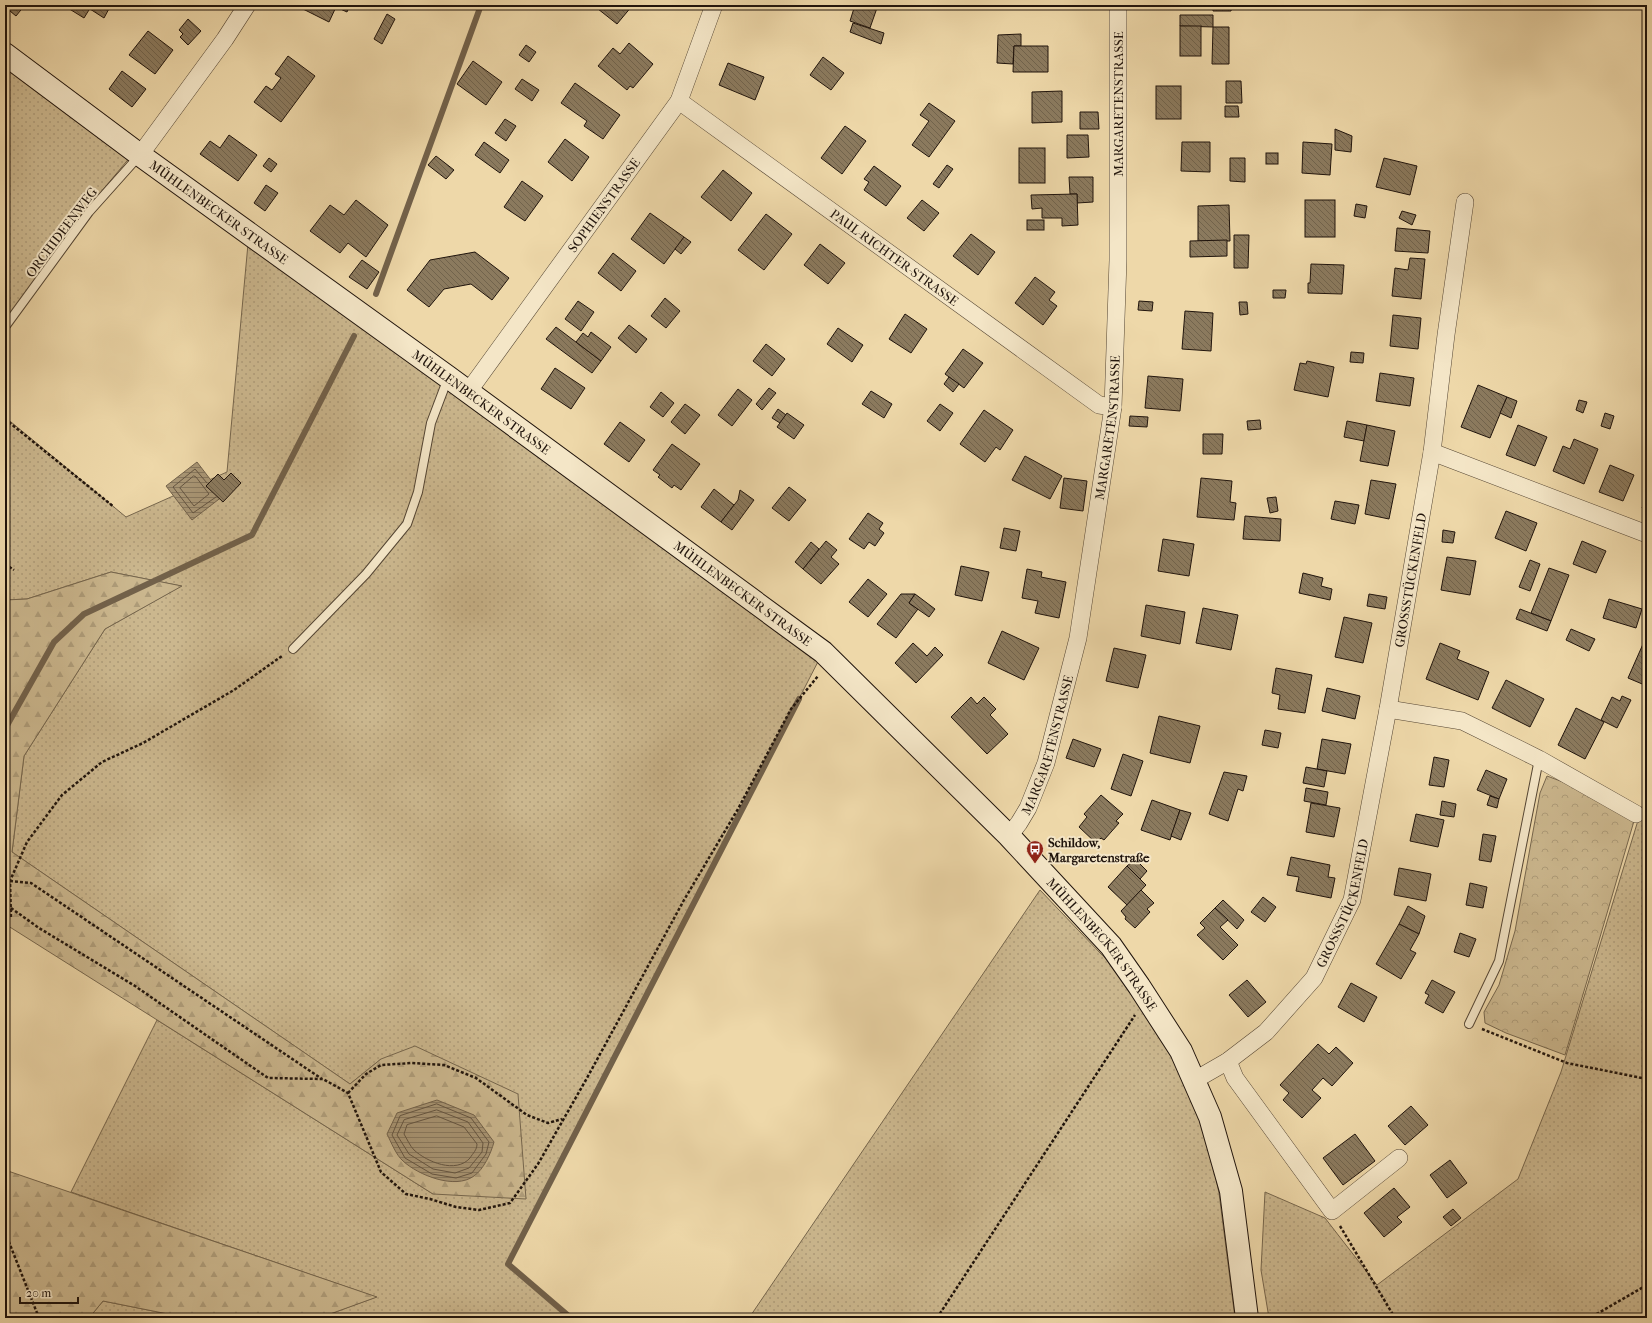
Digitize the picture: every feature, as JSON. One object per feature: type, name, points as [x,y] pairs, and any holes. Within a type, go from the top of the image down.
[{"type":"main road","name":"MÜHLENBECKER STRASSE","points":[[5,54],[140,155],[448,377],[823,652],[1009,836],[1111,946],[1150,1002],[1181,1051],[1210,1117],[1231,1191],[1247,1318]]},
{"type":"street","points":[[140,155],[225,39],[247,5]]},
{"type":"street","name":"SOPHIENSTRASSE","points":[[468,392],[678,101],[714,5]]},
{"type":"street","name":"MARGARETENSTRASSE","points":[[1009,836],[1020,823],[1028,808],[1046,763],[1078,638],[1113,407],[1118,260],[1118,5]]},
{"type":"street","name":"PAUL-RICHTER-STRASSE","points":[[678,101],[1099,405],[1113,407]]},
{"type":"street","name":"GROSSSTÜCKENFELD","points":[[1195,1080],[1228,1061],[1266,1032],[1314,978],[1352,900],[1388,709],[1432,452],[1446,335],[1465,202]]},
{"type":"street","points":[[1432,452],[1647,534]]},
{"type":"street","points":[[1388,709],[1462,721],[1539,760],[1636,814]]},
{"type":"street","points":[[1228,1061],[1235,1078],[1332,1211],[1400,1158]]},
{"type":"lane","name":"ORCHIDEENWEG","points":[[5,327],[89,212],[140,155]]},
{"type":"lane","points":[[293,649],[366,574],[407,524],[418,492],[431,423],[448,377]]},
{"type":"lane","points":[[1470,1024],[1499,961],[1539,760]]},
{"type":"path","points":[[5,419],[114,507]]},
{"type":"path","points":[[5,564],[14,570]]},
{"type":"path","points":[[11,917],[10,881],[27,842],[62,795],[102,762],[143,743],[234,690],[293,649]]},
{"type":"path","points":[[10,881],[31,883],[323,1079],[348,1093],[381,1172],[406,1194],[430,1199],[456,1207],[479,1210],[510,1203],[538,1164],[684,900],[738,809],[791,708],[831,660]]},
{"type":"path","points":[[11,908],[39,928],[135,986],[268,1078],[323,1079]]},
{"type":"path","points":[[937,1318],[1132,1018],[1150,1002]]},
{"type":"path","points":[[1470,1024],[1567,1063],[1647,1078]]},
{"type":"path","points":[[348,1093],[366,1074],[381,1065],[412,1063],[444,1065],[476,1078],[527,1115],[548,1123],[563,1119]]},
{"type":"path","points":[[1332,1211],[1395,1318]]},
{"type":"path","points":[[5,1232],[39,1318]]},
{"type":"path","points":[[1582,1318],[1595,1314],[1647,1285]]},
{"type":"green space","points":[[5,59],[131,156],[86,210],[5,328]]},
{"type":"green space","points":[[249,233],[823,652],[508,1264],[571,1318],[319,1318],[376,1297],[71,1192],[157,1020],[433,1194],[381,1059],[350,1084],[12,852],[24,756],[105,629],[181,586],[111,572],[27,599],[5,600],[5,417],[126,517],[227,472]]},
{"type":"green space","points":[[111,572],[182,586],[105,629],[24,756],[12,852],[350,1084],[381,1059],[415,1046],[518,1094],[526,1199],[433,1194],[5,924],[5,600],[27,599]]},
{"type":"green space","points":[[1547,776],[1571,785],[1634,821],[1565,1055],[1506,1033],[1485,1023],[1484,1012],[1499,985],[1515,931],[1540,793]]},
{"type":"green space","points":[[1647,791],[1647,1318],[1269,1318],[1261,1270],[1265,1192],[1325,1218],[1377,1285],[1518,1179],[1561,1072]]},
{"type":"green space","points":[[1040,890],[1101,954],[1139,986],[1195,1080],[1219,1193],[1235,1318],[749,1318]]},
{"type":"green space","points":[[5,1170],[377,1297],[319,1318],[188,1318],[103,1301],[89,1318],[5,1318]]},
{"type":"green space","points":[[103,1301],[188,1318],[89,1318]]},
{"type":"water","points":[[197,462],[223,496],[192,520],[166,486]]},
{"type":"water","points":[[437,1100],[474,1115],[494,1142],[484,1165],[478,1173],[466,1180],[457,1182],[447,1181],[427,1176],[418,1171],[400,1158],[387,1134],[397,1113]]},
{"type":"building","points":[[5,5],[25,5],[16,16],[5,7]]},
{"type":"building","points":[[63,5],[92,5],[84,18]]},
{"type":"building","points":[[92,5],[111,5],[104,18],[90,9]]},
{"type":"building","points":[[205,5],[213,5],[210,9]]},
{"type":"building","points":[[295,5],[350,5],[347,12],[336,7],[329,22]]},
{"type":"building","points":[[593,5],[615,5],[619,8],[622,5],[632,6],[617,24]]},
{"type":"building","points":[[855,5],[878,5],[870,28],[850,21]]},
{"type":"building","points":[[1049,5],[1058,5],[1054,10]]},
{"type":"building","points":[[1213,5],[1232,5],[1231,11],[1213,11]]},
{"type":"building","points":[[387,14],[395,19],[382,44],[374,39]]},
{"type":"building","points":[[1180,15],[1213,15],[1213,27],[1180,26]]},
{"type":"building","points":[[188,19],[201,31],[188,45],[180,37],[183,34],[179,30]]},
{"type":"building","points":[[853,23],[884,33],[881,44],[850,32]]},
{"type":"building","points":[[1180,26],[1201,26],[1201,56],[1180,56]]},
{"type":"building","points":[[1213,27],[1229,27],[1229,64],[1212,64]]},
{"type":"building","points":[[148,31],[173,50],[155,74],[129,55]]},
{"type":"building","points":[[1021,34],[1021,46],[1014,46],[1013,64],[997,63],[998,35]]},
{"type":"building","points":[[629,43],[653,64],[633,88],[630,86],[627,90],[598,66],[613,48],[620,54]]},
{"type":"building","points":[[526,45],[536,52],[529,62],[519,55]]},
{"type":"building","points":[[1014,46],[1048,46],[1048,72],[1013,72]]},
{"type":"building","points":[[288,56],[315,76],[281,122],[254,102],[266,86],[272,90],[281,78],[275,74]]},
{"type":"building","points":[[823,57],[844,73],[831,90],[810,75]]},
{"type":"building","points":[[473,61],[502,82],[486,105],[457,84]]},
{"type":"building","points":[[728,63],[764,77],[755,100],[719,85]]},
{"type":"building","points":[[122,71],[146,89],[132,107],[109,89]]},
{"type":"building","points":[[522,79],[539,90],[532,101],[515,89]]},
{"type":"building","points":[[1226,81],[1241,81],[1242,103],[1226,103]]},
{"type":"building","points":[[575,83],[620,115],[603,139],[584,126],[587,121],[561,103]]},
{"type":"building","points":[[1156,86],[1181,86],[1181,119],[1156,119]]},
{"type":"building","points":[[1062,91],[1062,122],[1032,123],[1032,92]]},
{"type":"building","points":[[929,103],[955,121],[929,157],[912,145],[929,121],[920,115]]},
{"type":"building","points":[[1225,106],[1238,106],[1239,117],[1225,117]]},
{"type":"building","points":[[1080,112],[1098,112],[1099,129],[1080,129]]},
{"type":"building","points":[[505,119],[516,126],[506,141],[495,133]]},
{"type":"building","points":[[845,126],[866,141],[842,174],[821,158]]},
{"type":"building","points":[[1335,129],[1352,136],[1351,152],[1335,150]]},
{"type":"building","points":[[229,135],[257,155],[238,181],[200,154],[210,141],[220,148]]},
{"type":"building","points":[[1067,135],[1088,135],[1089,157],[1067,158]]},
{"type":"building","points":[[565,139],[589,157],[572,181],[548,162]]},
{"type":"building","points":[[484,142],[509,160],[500,173],[475,155]]},
{"type":"building","points":[[1182,142],[1210,142],[1210,172],[1181,171]]},
{"type":"building","points":[[1303,142],[1332,144],[1330,175],[1302,173]]},
{"type":"building","points":[[1019,148],[1045,148],[1045,183],[1019,183]]},
{"type":"building","points":[[1266,153],[1278,153],[1278,164],[1266,164]]},
{"type":"building","points":[[436,156],[454,170],[446,179],[428,165]]},
{"type":"building","points":[[269,158],[277,164],[271,172],[263,166]]},
{"type":"building","points":[[1230,158],[1245,158],[1245,182],[1230,181]]},
{"type":"building","points":[[1384,158],[1417,166],[1410,195],[1376,187]]},
{"type":"building","points":[[947,165],[953,169],[939,188],[933,184]]},
{"type":"building","points":[[874,166],[901,186],[886,206],[864,190],[869,182],[864,179]]},
{"type":"building","points":[[723,170],[752,193],[731,221],[701,197]]},
{"type":"building","points":[[1069,177],[1093,177],[1093,202],[1077,203],[1077,194],[1070,194]]},
{"type":"building","points":[[522,181],[543,196],[525,221],[504,207]]},
{"type":"building","points":[[266,185],[278,193],[265,211],[254,203]]},
{"type":"building","points":[[1077,194],[1078,225],[1062,226],[1062,218],[1042,218],[1042,208],[1032,209],[1031,195]]},
{"type":"building","points":[[356,200],[388,225],[366,257],[348,243],[340,253],[310,231],[330,205],[344,215]]},
{"type":"building","points":[[922,200],[939,213],[924,231],[907,218]]},
{"type":"building","points":[[1305,200],[1335,200],[1335,237],[1305,237]]},
{"type":"building","points":[[1356,204],[1367,206],[1365,218],[1354,216]]},
{"type":"building","points":[[1229,205],[1230,241],[1198,241],[1198,206]]},
{"type":"building","points":[[1402,211],[1416,215],[1412,225],[1399,218]]},
{"type":"building","points":[[650,213],[684,237],[664,264],[631,239]]},
{"type":"building","points":[[766,214],[792,234],[764,270],[738,250]]},
{"type":"building","points":[[1027,220],[1044,220],[1044,230],[1027,230]]},
{"type":"building","points":[[1397,228],[1430,231],[1428,253],[1395,251]]},
{"type":"building","points":[[971,234],[995,252],[978,275],[953,256]]},
{"type":"building","points":[[1234,235],[1249,235],[1248,268],[1234,268]]},
{"type":"building","points":[[684,237],[691,242],[681,254],[675,249]]},
{"type":"building","points":[[1227,240],[1227,256],[1190,257],[1190,241]]},
{"type":"building","points":[[820,244],[845,263],[828,284],[804,265]]},
{"type":"building","points":[[475,252],[509,278],[492,300],[471,284],[444,289],[429,307],[407,290],[430,260]]},
{"type":"building","points":[[613,253],[636,271],[621,291],[598,273]]},
{"type":"building","points":[[1410,258],[1425,259],[1421,299],[1392,296],[1395,268],[1408,270]]},
{"type":"building","points":[[362,260],[379,272],[367,289],[349,277]]},
{"type":"building","points":[[1311,264],[1344,265],[1342,294],[1308,293]]},
{"type":"building","points":[[1035,277],[1055,292],[1049,300],[1057,306],[1043,325],[1015,303]]},
{"type":"building","points":[[1273,290],[1286,290],[1285,298],[1273,298]]},
{"type":"building","points":[[665,298],[680,311],[666,328],[651,316]]},
{"type":"building","points":[[578,301],[594,312],[581,331],[565,319]]},
{"type":"building","points":[[1139,301],[1153,302],[1152,311],[1138,310]]},
{"type":"building","points":[[1239,302],[1247,302],[1248,314],[1240,315]]},
{"type":"building","points":[[1185,311],[1213,313],[1211,351],[1182,349]]},
{"type":"building","points":[[905,314],[927,329],[911,353],[889,339]]},
{"type":"building","points":[[1393,315],[1421,318],[1418,349],[1390,346]]},
{"type":"building","points":[[629,325],[647,339],[636,353],[618,338]]},
{"type":"building","points":[[556,327],[601,361],[592,373],[546,339]]},
{"type":"building","points":[[838,328],[863,345],[852,362],[827,344]]},
{"type":"building","points":[[591,332],[611,347],[601,361],[576,342],[583,333],[588,337]]},
{"type":"building","points":[[766,344],[785,359],[772,376],[753,361]]},
{"type":"building","points":[[963,349],[983,363],[964,388],[945,374]]},
{"type":"building","points":[[1351,352],[1364,353],[1363,363],[1350,362]]},
{"type":"building","points":[[1307,361],[1334,367],[1328,397],[1294,390],[1300,363],[1306,364]]},
{"type":"building","points":[[555,368],[585,388],[571,409],[541,389]]},
{"type":"building","points":[[1380,373],[1414,378],[1410,406],[1376,401]]},
{"type":"building","points":[[1148,376],[1183,379],[1180,411],[1145,408]]},
{"type":"building","points":[[949,377],[959,384],[953,392],[944,384]]},
{"type":"building","points":[[1478,385],[1507,397],[1490,438],[1461,427]]},
{"type":"building","points":[[769,388],[776,393],[762,410],[756,404]]},
{"type":"building","points":[[738,389],[752,400],[732,426],[718,415]]},
{"type":"building","points":[[871,391],[892,404],[884,418],[862,404]]},
{"type":"building","points":[[661,392],[674,403],[663,417],[650,407]]},
{"type":"building","points":[[1507,397],[1517,401],[1511,418],[1500,413]]},
{"type":"building","points":[[1579,400],[1587,402],[1583,413],[1576,410]]},
{"type":"building","points":[[685,404],[700,415],[685,434],[671,422]]},
{"type":"building","points":[[940,404],[953,413],[940,431],[927,421]]},
{"type":"building","points":[[778,409],[786,415],[780,423],[772,418]]},
{"type":"building","points":[[984,410],[1013,430],[1000,450],[996,447],[985,462],[960,444]]},
{"type":"building","points":[[787,413],[804,425],[794,439],[777,427]]},
{"type":"building","points":[[1605,413],[1614,416],[1610,429],[1601,426]]},
{"type":"building","points":[[1130,416],[1148,417],[1147,427],[1129,426]]},
{"type":"building","points":[[1260,420],[1261,429],[1248,430],[1247,421]]},
{"type":"building","points":[[1347,421],[1367,425],[1364,441],[1344,437]]},
{"type":"building","points":[[620,422],[645,440],[629,462],[604,444]]},
{"type":"building","points":[[1367,425],[1395,431],[1388,466],[1360,461]]},
{"type":"building","points":[[1518,425],[1547,437],[1535,466],[1506,455]]},
{"type":"building","points":[[1203,434],[1223,434],[1222,454],[1203,454]]},
{"type":"building","points":[[1574,439],[1598,449],[1584,484],[1553,471],[1563,446],[1570,449]]},
{"type":"building","points":[[672,444],[700,464],[681,490],[674,485],[672,488],[658,477],[660,475],[653,470]]},
{"type":"building","points":[[1025,456],[1062,476],[1050,499],[1012,480]]},
{"type":"building","points":[[1610,465],[1634,475],[1623,501],[1599,492]]},
{"type":"building","points":[[231,473],[241,483],[223,502],[206,486],[218,474],[224,480]]},
{"type":"building","points":[[1064,478],[1087,481],[1083,511],[1060,508]]},
{"type":"building","points":[[1201,478],[1232,481],[1230,502],[1236,503],[1234,520],[1197,517]]},
{"type":"building","points":[[1371,480],[1396,484],[1389,519],[1365,514]]},
{"type":"building","points":[[789,487],[806,500],[789,521],[772,508]]},
{"type":"building","points":[[714,489],[734,505],[721,522],[701,507]]},
{"type":"building","points":[[740,490],[754,500],[732,530],[721,522],[738,500]]},
{"type":"building","points":[[1647,495],[1647,510],[1642,508]]},
{"type":"building","points":[[1276,497],[1278,511],[1270,513],[1267,498]]},
{"type":"building","points":[[1335,501],[1359,505],[1355,524],[1331,519]]},
{"type":"building","points":[[1506,511],[1537,523],[1526,551],[1495,538]]},
{"type":"building","points":[[868,513],[883,523],[879,529],[884,533],[875,546],[869,542],[864,549],[849,539]]},
{"type":"building","points":[[1245,516],[1281,519],[1280,541],[1243,539]]},
{"type":"building","points":[[1004,528],[1020,531],[1016,551],[1000,548]]},
{"type":"building","points":[[1443,530],[1455,532],[1453,543],[1442,542]]},
{"type":"building","points":[[1163,539],[1194,544],[1189,576],[1158,571]]},
{"type":"building","points":[[826,541],[837,550],[831,557],[839,564],[821,584],[803,569]]},
{"type":"building","points":[[1582,541],[1606,551],[1596,573],[1573,564]]},
{"type":"building","points":[[811,542],[819,549],[803,569],[795,562]]},
{"type":"building","points":[[1447,557],[1476,561],[1470,595],[1441,590]]},
{"type":"building","points":[[1530,560],[1540,564],[1530,591],[1519,587]]},
{"type":"building","points":[[961,566],[989,572],[982,601],[955,595]]},
{"type":"building","points":[[1549,568],[1569,575],[1551,621],[1531,613]]},
{"type":"building","points":[[1027,569],[1042,572],[1041,577],[1066,582],[1059,618],[1035,613],[1038,601],[1022,598]]},
{"type":"building","points":[[1303,573],[1323,578],[1321,586],[1332,589],[1330,600],[1299,593]]},
{"type":"building","points":[[868,579],[887,594],[868,617],[849,602]]},
{"type":"building","points":[[901,594],[915,594],[909,603],[918,609],[896,638],[877,624]]},
{"type":"building","points":[[915,594],[935,609],[929,617],[909,603]]},
{"type":"building","points":[[1369,594],[1387,597],[1385,609],[1367,606]]},
{"type":"building","points":[[1609,599],[1642,609],[1636,628],[1603,618]]},
{"type":"building","points":[[1146,605],[1185,612],[1180,644],[1141,636]]},
{"type":"building","points":[[1203,608],[1238,615],[1231,650],[1196,643]]},
{"type":"building","points":[[1520,609],[1551,621],[1547,631],[1516,619]]},
{"type":"building","points":[[1344,617],[1372,623],[1363,663],[1335,657]]},
{"type":"building","points":[[1571,629],[1595,639],[1589,651],[1566,640]]},
{"type":"building","points":[[1002,631],[1039,648],[1024,680],[988,663]]},
{"type":"building","points":[[913,643],[927,656],[935,647],[943,655],[916,683],[895,663]]},
{"type":"building","points":[[1440,643],[1460,651],[1457,659],[1489,672],[1478,700],[1426,679]]},
{"type":"building","points":[[1643,644],[1647,645],[1647,686],[1628,678]]},
{"type":"building","points":[[1114,648],[1146,655],[1138,688],[1106,681]]},
{"type":"building","points":[[1276,668],[1312,675],[1305,713],[1278,709],[1280,695],[1272,693]]},
{"type":"building","points":[[1506,680],[1544,699],[1530,727],[1492,708]]},
{"type":"building","points":[[1327,688],[1360,696],[1355,719],[1322,711]]},
{"type":"building","points":[[1622,696],[1631,700],[1617,728],[1601,720],[1612,697],[1620,701]]},
{"type":"building","points":[[971,697],[977,704],[984,697],[996,709],[990,715],[1008,734],[987,754],[951,717]]},
{"type":"building","points":[[1576,708],[1604,722],[1585,759],[1558,745]]},
{"type":"building","points":[[1159,716],[1200,726],[1190,763],[1150,753]]},
{"type":"building","points":[[1265,730],[1281,733],[1278,748],[1262,745]]},
{"type":"building","points":[[1073,739],[1101,749],[1094,767],[1066,758]]},
{"type":"building","points":[[1322,739],[1351,744],[1345,774],[1317,769]]},
{"type":"building","points":[[1123,754],[1143,761],[1131,796],[1111,789]]},
{"type":"building","points":[[1434,757],[1449,760],[1444,787],[1429,785]]},
{"type":"building","points":[[1306,767],[1327,771],[1324,787],[1303,783]]},
{"type":"building","points":[[1486,770],[1507,779],[1499,799],[1477,790]]},
{"type":"building","points":[[1224,772],[1247,776],[1243,791],[1238,789],[1228,821],[1209,814]]},
{"type":"building","points":[[1306,788],[1328,792],[1326,805],[1304,801]]},
{"type":"building","points":[[1101,795],[1123,814],[1116,821],[1119,823],[1104,840],[1101,838],[1096,843],[1079,827],[1087,817],[1084,814]]},
{"type":"building","points":[[1490,796],[1499,799],[1497,808],[1487,805]]},
{"type":"building","points":[[1152,800],[1180,810],[1170,840],[1141,830]]},
{"type":"building","points":[[1442,801],[1456,804],[1454,817],[1440,815]]},
{"type":"building","points":[[1311,803],[1340,808],[1334,837],[1306,832]]},
{"type":"building","points":[[1180,810],[1191,813],[1181,840],[1171,836]]},
{"type":"building","points":[[1416,814],[1444,820],[1438,847],[1410,841]]},
{"type":"building","points":[[1483,834],[1496,836],[1491,862],[1479,860]]},
{"type":"building","points":[[1291,857],[1330,865],[1328,877],[1335,878],[1331,898],[1296,891],[1299,877],[1287,875]]},
{"type":"building","points":[[1135,859],[1147,871],[1140,879],[1127,866]]},
{"type":"building","points":[[1127,866],[1146,885],[1127,905],[1108,887]]},
{"type":"building","points":[[1399,868],[1431,874],[1426,901],[1394,895]]},
{"type":"building","points":[[1470,883],[1487,887],[1483,908],[1466,905]]},
{"type":"building","points":[[1141,890],[1154,903],[1147,909],[1150,912],[1135,928],[1125,919],[1126,917],[1121,911]]},
{"type":"building","points":[[1263,897],[1276,907],[1265,922],[1251,912]]},
{"type":"building","points":[[1223,900],[1244,920],[1237,929],[1215,908]]},
{"type":"building","points":[[1408,906],[1425,916],[1419,934],[1399,924]]},
{"type":"building","points":[[1215,908],[1228,920],[1220,927],[1238,945],[1223,960],[1197,935],[1205,928],[1200,923]]},
{"type":"building","points":[[1399,924],[1419,934],[1410,950],[1416,953],[1401,979],[1376,964]]},
{"type":"building","points":[[1460,933],[1476,939],[1469,957],[1454,952]]},
{"type":"building","points":[[1247,980],[1266,1002],[1248,1017],[1229,995]]},
{"type":"building","points":[[1432,980],[1455,992],[1443,1013],[1425,1003],[1429,995],[1425,993]]},
{"type":"building","points":[[1351,983],[1377,997],[1364,1022],[1338,1007]]},
{"type":"building","points":[[1318,1044],[1329,1054],[1336,1047],[1353,1063],[1332,1086],[1323,1078],[1312,1090],[1321,1098],[1302,1118],[1283,1100],[1289,1093],[1280,1085]]},
{"type":"building","points":[[1411,1106],[1428,1125],[1405,1145],[1388,1126]]},
{"type":"building","points":[[1355,1134],[1375,1161],[1343,1185],[1323,1158]]},
{"type":"building","points":[[1450,1160],[1467,1183],[1447,1198],[1430,1175]]},
{"type":"building","points":[[1394,1188],[1410,1207],[1397,1217],[1402,1222],[1384,1237],[1364,1213]]},
{"type":"building","points":[[1453,1209],[1461,1218],[1451,1226],[1443,1217]]},
{"type":"waterway","points":[[376,294],[481,5]]},
{"type":"waterway","points":[[5,729],[54,642],[84,614],[252,535],[354,336]]},
{"type":"waterway","points":[[571,1318],[508,1264],[799,699]]},
{"type":"place","name":"Schildow, Margaretenstraße","points":[[1035,864]]}]
